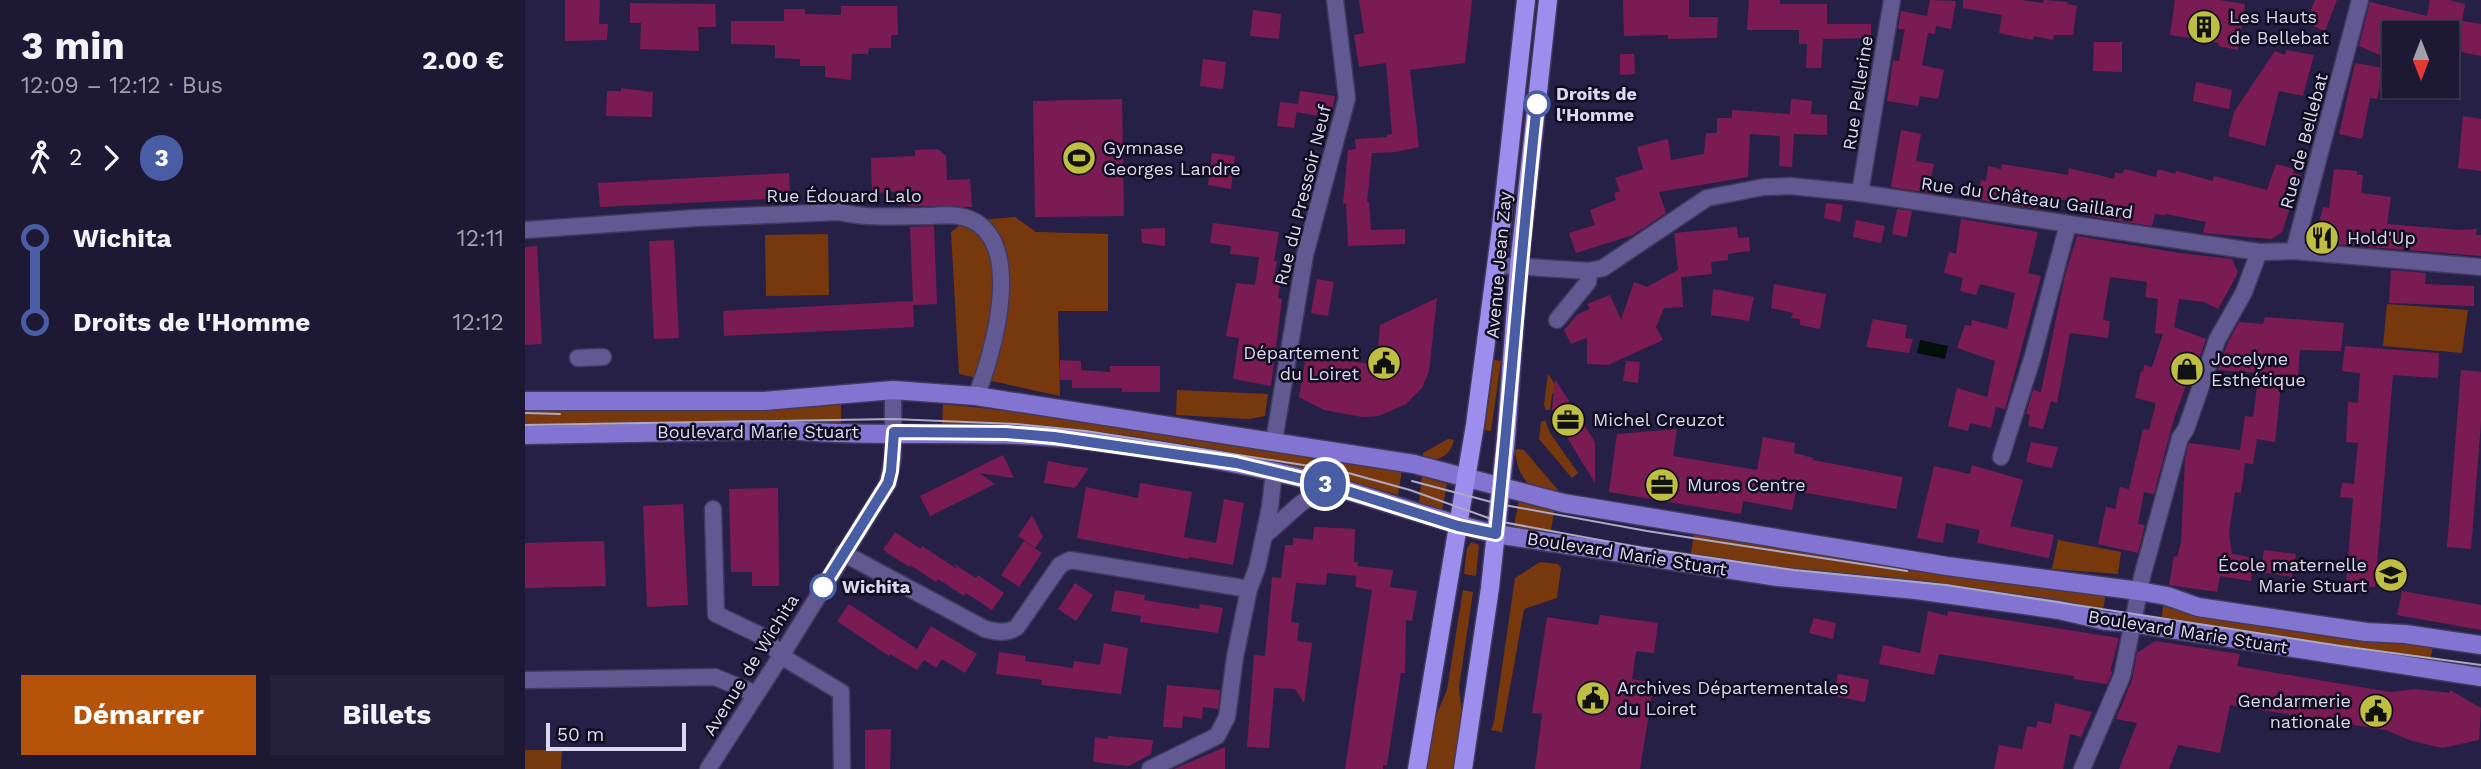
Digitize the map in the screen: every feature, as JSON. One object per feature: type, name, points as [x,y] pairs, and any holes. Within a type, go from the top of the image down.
[{"type":"main road","name":"Avenue Jean Zay","points":[[1417,769],[1467,477],[1496,265],[1526,0]]},
{"type":"main road","name":"Avenue Jean Zay","points":[[1463,769],[1496,534],[1519,266],[1548,0]]},
{"type":"main road","name":"Boulevard Marie Stuart","points":[[525,401],[764,401],[893,390],[976,396],[1414,464],[1563,503],[1947,566],[2167,596],[2198,607],[2366,632],[2405,634],[2481,645]]},
{"type":"main road","name":"Boulevard Marie Stuart","points":[[525,435],[787,430],[818,433],[1006,433],[1065,438],[1236,463],[1328,485],[1458,526],[1496,534],[1778,578],[1916,590],[2059,610],[2106,621],[2481,677]]},
{"type":"street","name":"Rue du Pressoir Neuf","points":[[1274,441],[1305,255],[1347,98],[1335,0]]},
{"type":"street","name":"Rue Pellerine","points":[[1860,193],[1892,0]]},
{"type":"street","name":"Rue de Bellebat","points":[[2294,251],[2360,0]]},
{"type":"street","name":"Rue du Château Gaillard","points":[[1496,265],[1589,271],[1603,268],[1707,198],[1764,187],[1790,186],[1860,193],[2259,252],[2294,251],[2481,267]]},
{"type":"street","name":"Rue Édouard Lalo","points":[[525,230],[695,218],[839,212],[861,217],[958,216],[980,223],[995,245],[1000,261],[1001,280],[988,369],[976,396]]},
{"type":"street","points":[[2001,457],[2033,356],[2068,224]]},
{"type":"street","points":[[2082,769],[2122,676],[2139,592],[2180,438],[2186,429],[2217,340],[2243,292],[2259,252]]},
{"type":"street","points":[[1557,320],[1588,282],[1589,271]]},
{"type":"street","points":[[578,358],[603,357]]},
{"type":"street","name":"Avenue de Wichita","points":[[708,769],[888,483],[894,432],[893,390]]},
{"type":"street","points":[[1150,769],[1217,736],[1223,727],[1249,589],[1264,536],[1274,472]]},
{"type":"street","points":[[1264,536],[1300,504],[1328,485]]},
{"type":"street","points":[[713,509],[716,614],[766,638],[781,656],[841,692],[842,769]]},
{"type":"street","points":[[843,553],[985,629],[996,632],[1011,631],[1017,627],[1060,565],[1070,560],[1249,589]]},
{"type":"street","points":[[525,680],[715,677],[756,694]]},
{"type":"shaded area","points":[[1015,217],[1036,232],[1108,234],[1108,311],[1058,311],[1060,396],[959,374],[951,232],[966,221]]},
{"type":"shaded area","points":[[828,234],[829,295],[766,296],[765,235]]},
{"type":"shaded area","points":[[2387,304],[2468,310],[2462,353],[2383,346]]},
{"type":"shaded area","points":[[1920,340],[1948,346],[1945,359],[1917,353]]},
{"type":"shaded area","points":[[1494,360],[1501,361],[1491,431],[1485,430]]},
{"type":"shaded area","points":[[1548,374],[1559,390],[1552,394],[1550,410],[1546,410],[1544,405]]},
{"type":"shaded area","points":[[1177,390],[1268,394],[1265,416],[1249,419],[1176,415]]},
{"type":"shaded area","points":[[841,398],[841,428],[525,429],[525,408]]},
{"type":"shaded area","points":[[943,404],[1036,414],[1402,470],[1398,495],[1337,478],[1245,459],[942,428]]},
{"type":"shaded area","points":[[1545,420],[1550,433],[1578,473],[1572,478],[1539,439],[1541,422]]},
{"type":"shaded area","points":[[1448,439],[1454,440],[1446,454],[1438,459],[1423,460],[1423,453]]},
{"type":"shaded area","points":[[1515,449],[1524,450],[1558,490],[1557,497],[1539,491],[1526,481],[1518,468]]},
{"type":"shaded area","points":[[1422,476],[1447,484],[1440,512],[1419,502]]},
{"type":"shaded area","points":[[1519,501],[1555,506],[1550,536],[1513,530]]},
{"type":"shaded area","points":[[1694,534],[2013,582],[2106,592],[2102,616],[1690,559]]},
{"type":"shaded area","points":[[2058,540],[2121,552],[2118,574],[2052,569]]},
{"type":"shaded area","points":[[1471,542],[1479,545],[1476,576],[1464,574],[1467,549]]},
{"type":"shaded area","points":[[1540,562],[1558,564],[1561,568],[1557,598],[1524,609],[1502,732],[1491,730],[1515,578]]},
{"type":"shaded area","points":[[1463,590],[1473,592],[1459,687],[1463,725],[1456,769],[1426,769],[1433,723],[1447,690]]},
{"type":"shaded area","points":[[2164,601],[2434,642],[2429,665],[2161,621]]},
{"type":"shaded area","points":[[525,750],[562,750],[561,769],[525,769]]},
{"type":"building","points":[[565,0],[600,0],[599,24],[608,24],[607,40],[565,41]]},
{"type":"building","points":[[1359,0],[1472,0],[1465,63],[1410,70],[1419,147],[1372,153],[1367,202],[1371,230],[1405,229],[1405,244],[1348,246],[1346,203],[1343,204],[1348,150],[1356,149],[1355,139],[1387,137],[1392,134],[1386,63],[1359,67],[1354,35],[1364,33]]},
{"type":"building","points":[[1623,0],[1689,0],[1689,17],[1718,17],[1717,38],[1624,36]]},
{"type":"building","points":[[1749,0],[1780,0],[1780,4],[1827,4],[1827,24],[1871,24],[1871,38],[1823,39],[1821,68],[1806,68],[1807,44],[1799,44],[1799,30],[1747,30]]},
{"type":"building","points":[[1930,0],[1956,1],[1951,29],[1936,26],[1935,34],[1928,33],[1922,65],[1944,70],[1938,99],[1920,96],[1918,106],[1887,101],[1893,60],[1899,61],[1905,29],[1898,29],[1901,11],[1927,16]]},
{"type":"building","points":[[1963,0],[2068,2],[2067,4],[2077,6],[2073,35],[2054,35],[2053,40],[2034,36],[2033,40],[1999,33],[2002,15],[1963,8]]},
{"type":"building","name":"Les Hauts de Bellebat","points":[[2175,0],[2218,0],[2245,4],[2238,50],[2218,46],[2219,43],[2170,35]]},
{"type":"building","points":[[2315,0],[2337,0],[2325,31],[2306,23]]},
{"type":"building","points":[[2430,0],[2449,0],[2465,4],[2462,21],[2481,24],[2481,56],[2459,51],[2459,21],[2382,21],[2382,56],[2359,46],[2370,2],[2427,16]]},
{"type":"building","points":[[630,3],[715,4],[716,27],[698,27],[699,51],[640,49],[641,23],[630,23]]},
{"type":"building","points":[[841,6],[897,6],[898,35],[891,35],[891,48],[869,48],[868,54],[852,54],[851,80],[825,77],[825,66],[800,66],[800,59],[775,58],[775,45],[731,44],[731,21],[784,21],[784,9],[805,9],[805,14],[841,15]]},
{"type":"building","points":[[1253,10],[1281,14],[1279,39],[1250,36]]},
{"type":"building","points":[[2094,42],[2122,42],[2122,72],[2093,71]]},
{"type":"building","points":[[2286,50],[2314,55],[2303,96],[2279,91],[2265,146],[2228,136],[2234,112],[2275,51],[2285,55]]},
{"type":"building","points":[[1620,54],[1634,54],[1635,74],[1620,75]]},
{"type":"building","points":[[1203,59],[1226,62],[1223,89],[1200,86]]},
{"type":"building","points":[[2355,63],[2382,68],[2377,99],[2370,98],[2362,139],[2339,134]]},
{"type":"building","points":[[2196,82],[2232,90],[2229,109],[2193,101]]},
{"type":"building","points":[[621,88],[653,92],[652,117],[606,116],[607,91],[621,91]]},
{"type":"building","points":[[1300,91],[1335,96],[1331,118],[1297,112]]},
{"type":"building","name":"Gymnase Georges Landre","points":[[1122,99],[1124,216],[1035,217],[1033,101]]},
{"type":"building","points":[[1791,99],[1812,101],[1811,114],[1827,115],[1827,135],[1794,134],[1792,167],[1779,166],[1780,136],[1750,134],[1748,177],[1659,192],[1666,213],[1633,235],[1576,253],[1569,233],[1595,225],[1590,210],[1616,200],[1614,193],[1620,191],[1615,178],[1643,169],[1637,147],[1668,139],[1671,160],[1704,154],[1706,133],[1717,133],[1717,118],[1732,118],[1732,110],[1790,114]]},
{"type":"building","points":[[1280,102],[1298,104],[1294,128],[1277,126]]},
{"type":"building","points":[[2463,116],[2481,119],[2481,171],[2458,168]]},
{"type":"building","points":[[1901,130],[1921,134],[1916,161],[1934,164],[1931,179],[1938,180],[1936,194],[1891,187]]},
{"type":"building","points":[[938,149],[946,156],[947,180],[970,179],[972,207],[908,206],[907,191],[872,193],[871,158],[915,156],[915,150]]},
{"type":"building","points":[[1212,153],[1235,156],[1231,189],[1208,185]]},
{"type":"building","points":[[2002,164],[2068,175],[2069,168],[2114,179],[2115,172],[2122,174],[2125,169],[2156,177],[2158,169],[2213,181],[2214,176],[2267,190],[2276,164],[2294,169],[2293,173],[2301,175],[2282,232],[2272,239],[2203,233],[2206,222],[2166,214],[2155,214],[2152,226],[2082,215],[2085,203],[2052,198],[2051,203],[2039,200],[2037,209],[1968,198],[1971,189],[1979,188],[1981,180],[1986,181],[1988,166],[2001,169]]},
{"type":"building","points":[[2334,169],[2357,171],[2357,175],[2363,175],[2361,193],[2391,197],[2387,224],[2477,229],[2476,235],[2481,235],[2481,256],[2321,243],[2316,235],[2323,207],[2329,208]]},
{"type":"building","points":[[789,173],[790,198],[600,207],[598,183]]},
{"type":"building","points":[[1826,203],[1843,205],[1840,222],[1824,218]]},
{"type":"building","points":[[1897,209],[1912,211],[1907,237],[1892,234]]},
{"type":"building","points":[[1961,219],[2038,232],[2028,273],[2041,276],[2005,409],[1996,407],[1991,428],[1970,423],[1968,431],[1948,426],[1957,388],[1987,397],[1995,361],[1957,348],[1965,325],[1971,326],[1972,320],[2007,329],[2015,293],[1980,284],[1976,295],[1960,291],[1963,278],[1944,273],[1949,252],[1956,254]]},
{"type":"building","points":[[1856,220],[1885,226],[1881,243],[1853,237]]},
{"type":"building","points":[[1213,223],[1279,232],[1274,261],[1277,261],[1275,272],[1281,279],[1278,298],[1282,299],[1271,386],[1233,379],[1239,338],[1226,336],[1236,283],[1255,285],[1259,257],[1230,254],[1231,246],[1210,243]]},
{"type":"building","points":[[934,226],[937,304],[913,305],[914,327],[724,336],[723,311],[913,301],[910,227]]},
{"type":"building","points":[[1737,227],[1738,238],[1749,237],[1750,251],[1728,254],[1728,260],[1711,262],[1712,274],[1681,277],[1683,307],[1664,308],[1656,327],[1663,340],[1608,365],[1587,364],[1587,338],[1571,344],[1564,330],[1578,314],[1590,309],[1587,304],[1610,295],[1621,320],[1634,282],[1647,287],[1678,270],[1674,233]]},
{"type":"building","points":[[1165,228],[1165,246],[1142,243],[1141,229]]},
{"type":"building","points":[[2077,236],[2232,259],[2238,273],[2218,309],[2204,302],[2179,299],[2174,327],[2206,339],[2196,368],[2192,368],[2173,422],[2154,494],[2144,492],[2138,524],[2145,525],[2138,553],[2098,544],[2106,507],[2115,509],[2120,487],[2129,489],[2143,429],[2149,430],[2156,403],[2135,398],[2141,371],[2143,372],[2144,365],[2152,367],[2163,334],[2155,333],[2158,299],[2145,297],[2147,282],[2110,277],[2103,320],[2110,321],[2108,338],[2070,333],[2057,403],[2051,401],[2043,429],[2028,426],[2030,415],[2026,414],[2033,390],[2041,392],[2065,275]]},
{"type":"building","points":[[674,240],[679,338],[654,339],[649,241]]},
{"type":"building","points":[[537,246],[542,344],[525,345],[525,247]]},
{"type":"building","points":[[2391,270],[2426,273],[2425,284],[2474,286],[2474,306],[2389,303]]},
{"type":"building","points":[[1317,279],[1334,282],[1328,316],[1311,313]]},
{"type":"building","points":[[1774,284],[1826,294],[1820,329],[1800,325],[1800,319],[1791,318],[1793,313],[1771,308]]},
{"type":"building","points":[[1713,289],[1754,297],[1749,321],[1711,315]]},
{"type":"building","name":"Département du Loiret","points":[[1437,298],[1429,371],[1422,388],[1406,404],[1379,416],[1362,417],[1324,410],[1299,397],[1306,356],[1372,364],[1373,348],[1378,349],[1380,325]]},
{"type":"building","points":[[2265,317],[2344,323],[2341,351],[2300,350],[2298,376],[2282,375],[2275,442],[2257,439],[2253,464],[2245,463],[2241,493],[2235,492],[2229,533],[2232,554],[2254,558],[2251,581],[2220,576],[2217,592],[2169,585],[2174,556],[2177,557],[2181,542],[2185,459],[2189,443],[2240,450],[2245,416],[2253,417],[2259,373],[2218,370],[2227,344],[2239,322],[2263,324]]},
{"type":"building","points":[[1873,319],[1907,325],[1905,338],[1913,339],[1909,353],[1866,347]]},
{"type":"building","points":[[2345,346],[2439,353],[2438,378],[2393,375],[2375,587],[2346,585],[2353,498],[2340,497],[2342,483],[2354,484],[2358,443],[2346,442],[2348,402],[2358,403],[2360,373],[2342,371]]},
{"type":"building","points":[[1060,360],[1081,361],[1081,370],[1110,372],[1110,366],[1160,366],[1160,392],[1122,392],[1122,388],[1072,388],[1072,380],[1059,380]]},
{"type":"building","points":[[1626,361],[1640,362],[1638,383],[1623,381]]},
{"type":"building","points":[[2461,370],[2481,372],[2481,422],[2471,549],[2447,547]]},
{"type":"building","points":[[1555,379],[1595,442],[1595,483],[1565,434],[1569,432],[1552,410]]},
{"type":"building","points":[[1677,429],[1673,456],[1757,470],[1763,437],[1795,443],[1794,453],[1813,460],[1903,477],[1896,509],[1796,491],[1792,510],[1743,501],[1741,514],[1609,492],[1617,434]]},
{"type":"building","points":[[2031,442],[2058,447],[2052,468],[2026,462]]},
{"type":"building","points":[[1003,455],[1014,478],[979,473],[995,484],[930,516],[920,496]]},
{"type":"building","points":[[1048,461],[1089,468],[1075,488],[1044,483]]},
{"type":"building","points":[[1972,465],[2023,480],[2010,526],[2054,535],[2049,558],[1977,543],[1980,530],[1946,523],[1943,543],[1917,538],[1934,466],[1970,474]]},
{"type":"building","points":[[1140,483],[1192,492],[1184,537],[1216,543],[1224,499],[1244,503],[1233,565],[1077,538],[1086,487],[1138,498]]},
{"type":"building","points":[[778,488],[779,586],[752,586],[752,572],[731,572],[729,489]]},
{"type":"building","points":[[683,504],[688,605],[647,607],[643,506]]},
{"type":"building","points":[[1032,515],[1043,537],[1035,548],[1018,536]]},
{"type":"building","points":[[1314,527],[1355,529],[1354,562],[1358,562],[1357,576],[1327,573],[1326,585],[1296,583],[1291,622],[1299,623],[1297,641],[1312,643],[1304,703],[1295,689],[1274,688],[1269,748],[1247,747],[1254,655],[1265,656],[1272,577],[1281,578],[1285,545],[1293,545],[1293,538],[1313,540]]},
{"type":"building","points":[[895,532],[957,569],[954,564],[976,578],[978,575],[1004,593],[992,610],[966,593],[964,596],[938,579],[936,582],[910,565],[909,567],[883,550]]},
{"type":"building","points":[[604,541],[606,586],[525,588],[525,543]]},
{"type":"building","points":[[1024,541],[1042,553],[1019,587],[1001,575]]},
{"type":"building","points":[[2264,550],[2296,554],[2292,577],[2261,572]]},
{"type":"building","points":[[1358,566],[1393,570],[1390,587],[1417,591],[1412,621],[1406,620],[1405,673],[1401,673],[1387,765],[1383,765],[1383,769],[1345,769],[1372,590],[1355,587]]},
{"type":"building","points":[[1075,583],[1093,595],[1076,621],[1058,609]]},
{"type":"building","points":[[1115,590],[1145,595],[1144,600],[1199,609],[1200,604],[1223,608],[1218,633],[1140,622],[1141,616],[1111,611]]},
{"type":"building","points":[[2402,591],[2481,605],[2481,630],[2397,615]]},
{"type":"building","points":[[849,604],[917,649],[931,626],[977,654],[965,673],[942,659],[936,668],[924,660],[917,670],[890,654],[889,656],[837,621]]},
{"type":"building","points":[[1928,611],[1947,616],[1948,611],[2119,638],[2110,672],[2112,673],[2107,684],[1939,654],[1934,675],[1879,664],[1883,645],[1920,653]]},
{"type":"building","name":"Archives Départementales du Loiret","points":[[1600,615],[1658,623],[1654,653],[1636,651],[1632,679],[1654,683],[1640,769],[1535,769],[1542,714],[1532,713],[1547,617],[1598,625]]},
{"type":"building","points":[[1814,618],[1836,623],[1833,639],[1809,633]]},
{"type":"building","points":[[2155,641],[2240,654],[2237,666],[2390,692],[2415,689],[2449,693],[2450,690],[2481,708],[2479,740],[2442,748],[2412,741],[2386,730],[2230,705],[2220,753],[2178,745],[2169,769],[2119,769],[2137,723],[2116,719],[2132,680],[2137,653]]},
{"type":"building","points":[[1104,643],[1128,648],[1121,694],[1041,685],[1042,680],[996,674],[999,652],[1026,656],[1025,661],[1073,668],[1074,661],[1100,665]]},
{"type":"building","points":[[1838,674],[1869,680],[1865,702],[1834,696]]},
{"type":"building","points":[[1167,685],[1220,690],[1218,709],[1203,707],[1202,719],[1183,716],[1182,728],[1163,727]]},
{"type":"building","points":[[2055,703],[2092,712],[2081,737],[2070,734],[2063,769],[1994,769],[1999,745],[2022,749],[2027,726],[2036,728],[2038,721],[2051,724]]},
{"type":"building","points":[[891,729],[890,769],[865,769],[865,730]]},
{"type":"building","points":[[1108,736],[1153,740],[1151,754],[1129,766],[1093,762],[1095,737],[1108,739]]},
{"type":"building","points":[[1225,747],[1225,769],[1174,769]]},
{"type":"tram line","points":[[525,413],[560,414]]},
{"type":"tram line","points":[[525,425],[893,419],[1015,424],[1086,431],[1341,471],[1410,490],[1497,521],[1643,548],[1794,570],[1946,585],[2481,665]]},
{"type":"tram line","points":[[1412,481],[1499,504],[1647,531],[1907,571]]},
{"type":"bus line","name":"3","points":[[823,587],[888,483],[894,432],[1006,433],[1054,437],[1236,463],[1328,485],[1458,526],[1496,534],[1519,266],[1537,104]]},
{"type":"place","name":"Les Hauts de Bellebat","points":[[2204,27]]},
{"type":"place","name":"Droits de l'Homme","points":[[1537,104]]},
{"type":"place","name":"Gymnase Georges Landre","points":[[1079,158]]},
{"type":"place","name":"Hold'Up","points":[[2322,238]]},
{"type":"place","name":"Département du Loiret","points":[[1384,363]]},
{"type":"place","name":"Jocelyne Esthétique","points":[[2187,369]]},
{"type":"place","name":"Michel Creuzot","points":[[1568,420]]},
{"type":"place","name":"Muros Centre","points":[[1662,485]]},
{"type":"place","name":"École maternelle Marie Stuart","points":[[2391,575]]},
{"type":"place","name":"Wichita","points":[[823,587]]},
{"type":"place","name":"Archives Départementales du Loiret","points":[[1593,698]]},
{"type":"place","name":"Gendarmerie nationale","points":[[2376,711]]}]
